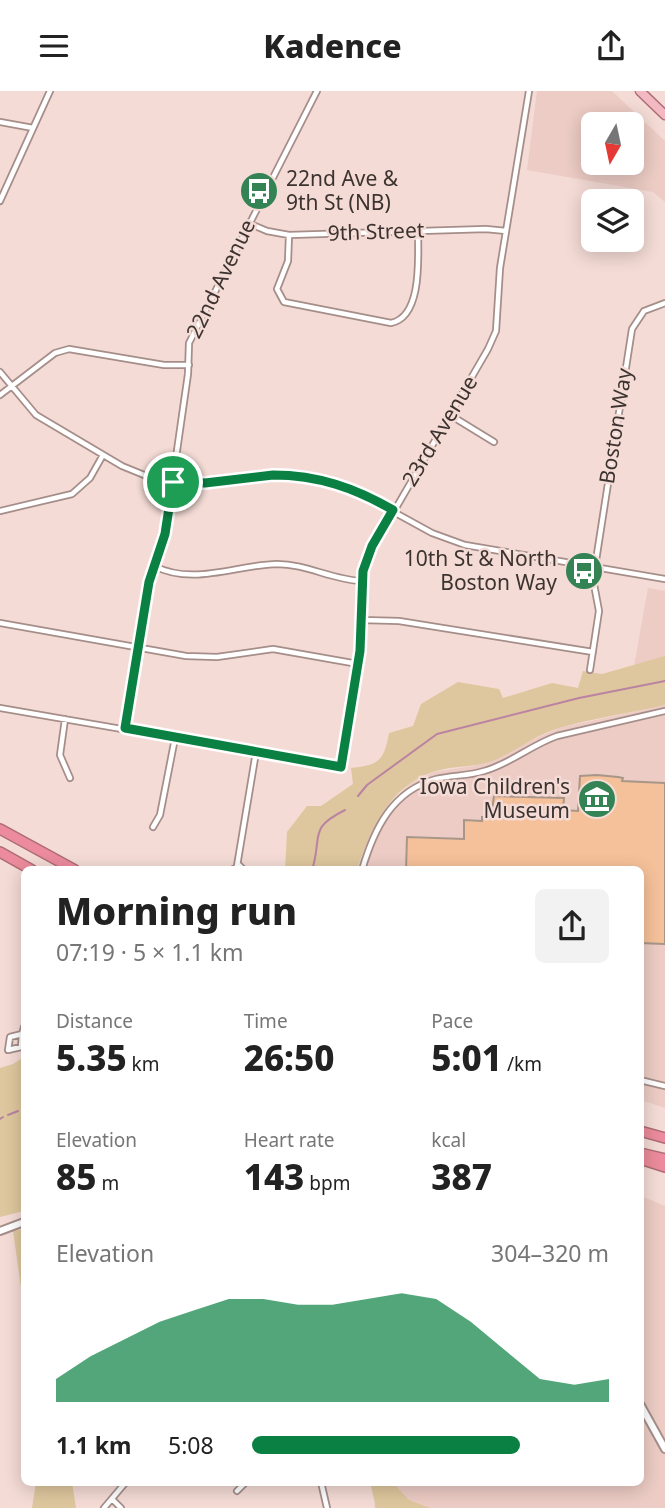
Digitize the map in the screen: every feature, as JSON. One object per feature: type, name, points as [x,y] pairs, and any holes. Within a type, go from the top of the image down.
[{"type":"highway","points":[[0,829],[68,866]]},
{"type":"highway","points":[[0,852],[25,866]]},
{"type":"highway","points":[[644,1132],[665,1136]]},
{"type":"highway","points":[[644,1154],[665,1159]]},
{"type":"highway","points":[[644,1160],[665,1167]]},
{"type":"main road","points":[[640,91],[665,115]]},
{"type":"street","points":[[0,201],[50,91]]},
{"type":"street","name":"22nd Avenue","points":[[125,728],[154,566],[165,534],[191,334],[317,91]]},
{"type":"street","name":"23rd Avenue","points":[[256,752],[341,767],[358,664],[362,581],[372,546],[450,415],[496,331],[506,231],[529,91]]},
{"type":"street","points":[[0,122],[33,128]]},
{"type":"street","name":"9th Street","points":[[248,223],[267,232],[289,235],[486,229],[506,231]]},
{"type":"street","points":[[289,235],[288,261],[277,289],[284,302],[391,323],[404,316],[415,290],[419,271],[418,231]]},
{"type":"street","name":"Boston Way","points":[[590,670],[599,611],[593,579],[632,329],[644,311],[665,303]]},
{"type":"street","points":[[0,395],[55,353],[69,349],[164,365],[188,365]]},
{"type":"street","points":[[0,372],[36,415],[136,472],[173,482],[205,483],[273,475],[302,476],[350,488],[432,533],[465,545],[665,579]]},
{"type":"street","points":[[450,415],[494,442]]},
{"type":"street","points":[[0,511],[72,494],[81,489],[103,455]]},
{"type":"street","points":[[154,566],[190,576],[263,565],[291,565],[362,581]]},
{"type":"street","points":[[362,620],[399,621],[593,652]]},
{"type":"street","points":[[0,623],[203,657],[260,649],[286,649],[358,664]]},
{"type":"street","points":[[0,708],[256,752],[235,866]]},
{"type":"street","points":[[363,866],[377,827],[398,800],[415,788],[441,778],[491,769],[539,742],[556,736],[665,711]]},
{"type":"street","points":[[65,719],[60,755],[70,778]]},
{"type":"street","points":[[153,827],[160,815],[175,738]]},
{"type":"street","points":[[8,1050],[10,1037],[21,1034]]},
{"type":"street","points":[[1,1053],[21,1047]]},
{"type":"street","points":[[644,1081],[665,1086]]},
{"type":"street","points":[[0,1231],[21,1223]]},
{"type":"street","points":[[644,1411],[665,1449]]},
{"type":"street","points":[[104,1508],[123,1486]]},
{"type":"street","points":[[237,1491],[242,1486]]},
{"type":"street","points":[[322,1486],[327,1508]]},
{"type":"street","points":[[113,1500],[121,1508]]},
{"type":"shaded area","points":[[537,91],[612,91],[634,112],[581,112],[581,175],[644,175],[644,121],[665,141],[665,202],[653,192],[527,170]]},
{"type":"shaded area","points":[[648,588],[665,591],[665,659],[634,666]]},
{"type":"shaded area","points":[[665,656],[665,705],[559,728],[492,761],[433,772],[404,788],[383,811],[368,839],[358,866],[285,866],[287,832],[307,806],[321,806],[353,784],[351,768],[379,760],[385,750],[389,733],[413,726],[421,704],[458,682],[499,689],[503,698],[552,683],[578,688],[583,671],[602,674]]},
{"type":"shaded area","points":[[665,705],[665,1108],[644,1101],[644,866],[358,866],[369,834],[387,805],[411,783],[434,772],[473,766],[559,728]]},
{"type":"shaded area","points":[[21,1059],[21,1212],[0,1217],[0,1068]]},
{"type":"shaded area","points":[[644,1197],[665,1206],[665,1508],[374,1508],[377,1486],[644,1486]]},
{"type":"shaded area","points":[[21,1230],[21,1288],[13,1231]]},
{"type":"shaded area","points":[[35,1486],[73,1486],[76,1508],[32,1508]]},
{"type":"shaded area","points":[[371,1486],[396,1486],[409,1500],[430,1508],[376,1508]]},
{"type":"building","points":[[597,775],[623,778],[622,781],[665,783],[665,944],[644,943],[644,866],[406,866],[407,837],[464,839],[464,820],[482,821],[482,817],[491,817],[494,796],[564,798],[563,810],[578,811],[580,776]]},
{"type":"waterway","points":[[358,796],[367,785],[437,734],[579,698],[665,681]]},
{"type":"waterway","points":[[313,866],[321,828],[345,810]]},
{"type":"waterway","points":[[8,1115],[18,1111]]},
{"type":"place","name":"22nd Ave & 9th St (NB)","points":[[259,191]]},
{"type":"place","name":"10th St & North Boston Way","points":[[584,571]]},
{"type":"place","name":"Iowa Children's Museum","points":[[597,799]]},
{"type":"route","points":[[273,475],[302,476],[350,488],[393,510],[372,546],[363,571],[362,639],[341,767],[125,728],[150,576],[163,544],[173,482],[205,483],[273,475]]}]
